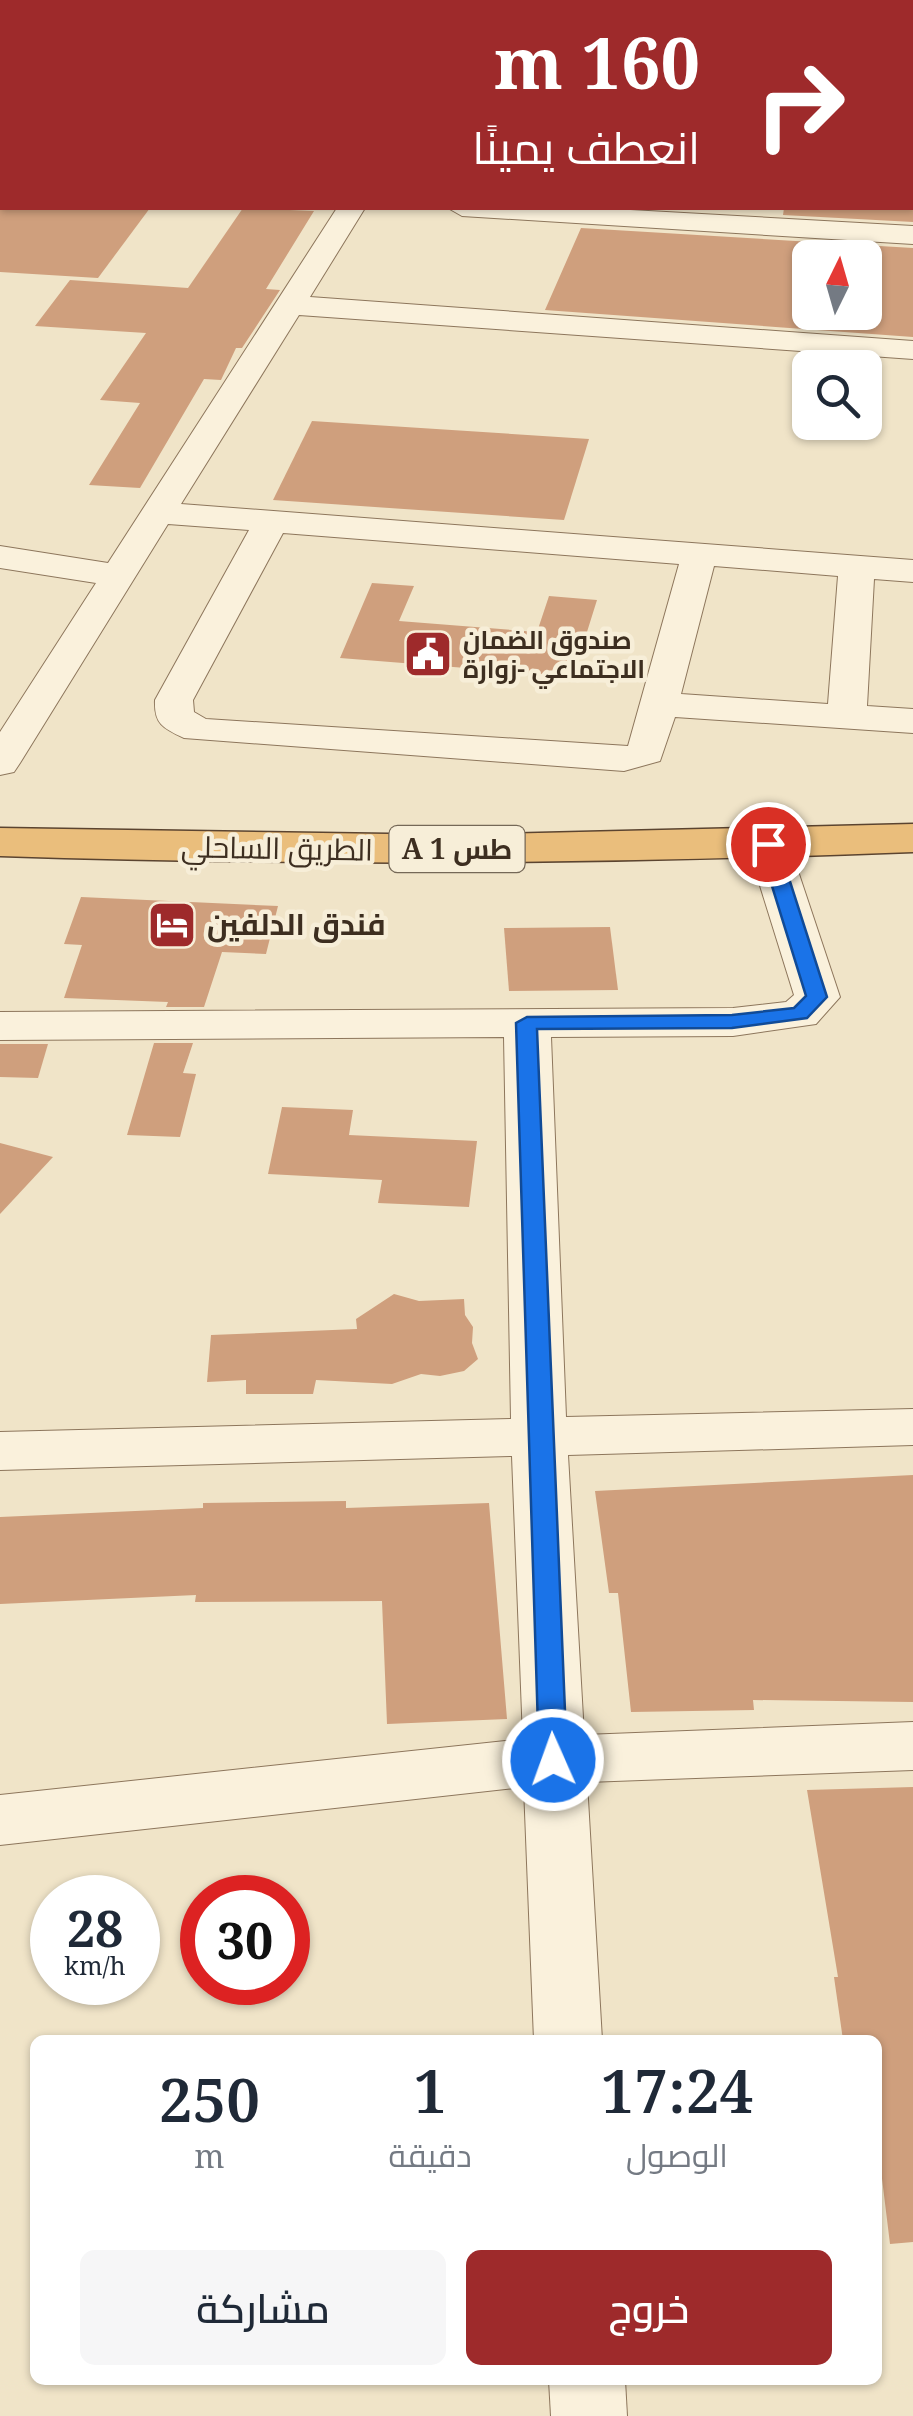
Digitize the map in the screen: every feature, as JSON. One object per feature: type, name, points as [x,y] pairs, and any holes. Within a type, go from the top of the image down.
[{"type":"highway","name":"الطريق الساحلي","points":[[0,816],[432,824],[913,813]]},
{"type":"highway","name":"الطريق الساحلي","points":[[0,842],[306,850],[768,844],[913,838]]},
{"type":"street","points":[[0,762],[350,210]]},
{"type":"street","points":[[495,210],[913,235]]},
{"type":"street","points":[[292,305],[913,350]]},
{"type":"street","points":[[158,512],[913,571]]},
{"type":"street","points":[[272,522],[174,700],[174,718],[198,730],[624,759],[646,753],[700,554]]},
{"type":"street","points":[[0,557],[120,576]]},
{"type":"street","points":[[847,716],[858,566]]},
{"type":"street","points":[[660,704],[913,721]]},
{"type":"street","points":[[0,1026],[732,1022],[800,1014],[817,997],[768,844]]},
{"type":"street","points":[[527,1023],[539,1437],[568,2035]]},
{"type":"street","points":[[0,1451],[913,1427]]},
{"type":"street","points":[[0,1820],[553,1760],[913,1746]]},
{"type":"street","points":[[586,2385],[588,2416]]},
{"type":"building","points":[[0,210],[149,210],[98,278],[0,272]]},
{"type":"building","points":[[242,210],[314,211],[266,289],[280,290],[242,348],[236,348],[221,380],[204,379],[140,488],[89,485],[140,403],[100,400],[146,333],[35,326],[70,280],[188,288]]},
{"type":"building","points":[[784,210],[913,210],[913,222],[783,215]]},
{"type":"building","points":[[581,228],[792,241],[792,328],[545,310]]},
{"type":"building","points":[[882,246],[913,248],[913,337],[818,330],[882,330]]},
{"type":"building","points":[[312,421],[589,439],[564,520],[273,500]]},
{"type":"building","points":[[372,583],[414,586],[399,621],[537,632],[549,596],[597,600],[576,667],[570,666],[567,676],[340,658]]},
{"type":"building","points":[[81,897],[278,906],[266,954],[222,952],[204,1007],[166,1007],[168,1002],[64,998],[82,945],[64,944]]},
{"type":"building","points":[[610,927],[618,990],[509,991],[504,928]]},
{"type":"building","points":[[154,1043],[193,1043],[183,1073],[196,1074],[180,1137],[127,1135]]},
{"type":"building","points":[[0,1044],[48,1044],[38,1078],[0,1077]]},
{"type":"building","points":[[282,1107],[353,1110],[349,1135],[477,1141],[469,1207],[378,1203],[382,1180],[268,1174]]},
{"type":"building","points":[[0,1143],[53,1157],[0,1214]]},
{"type":"building","points":[[394,1294],[419,1301],[464,1299],[478,1359],[464,1371],[440,1376],[421,1374],[392,1384],[316,1380],[313,1394],[246,1394],[246,1380],[207,1382],[211,1335],[357,1329],[356,1319]]},
{"type":"building","points":[[913,1475],[913,1702],[753,1700],[754,1710],[631,1712],[618,1593],[609,1593],[595,1491]]},
{"type":"building","points":[[346,1501],[346,1508],[489,1503],[507,1719],[387,1724],[382,1601],[195,1602],[196,1595],[0,1604],[0,1517],[203,1508],[203,1503]]},
{"type":"building","points":[[913,1787],[913,2242],[890,2244],[882,2179],[882,2035],[842,2035],[834,1977],[838,1977],[807,1790]]},
{"type":"place","name":"صندوق الضمان الاجتماعي -زوارة","points":[[428,654]]},
{"type":"place","name":"فندق الدلفين","points":[[172,925]]},
{"type":"route","points":[[553,1760],[527,1023],[732,1022],[800,1014],[817,997],[768,844]]}]
